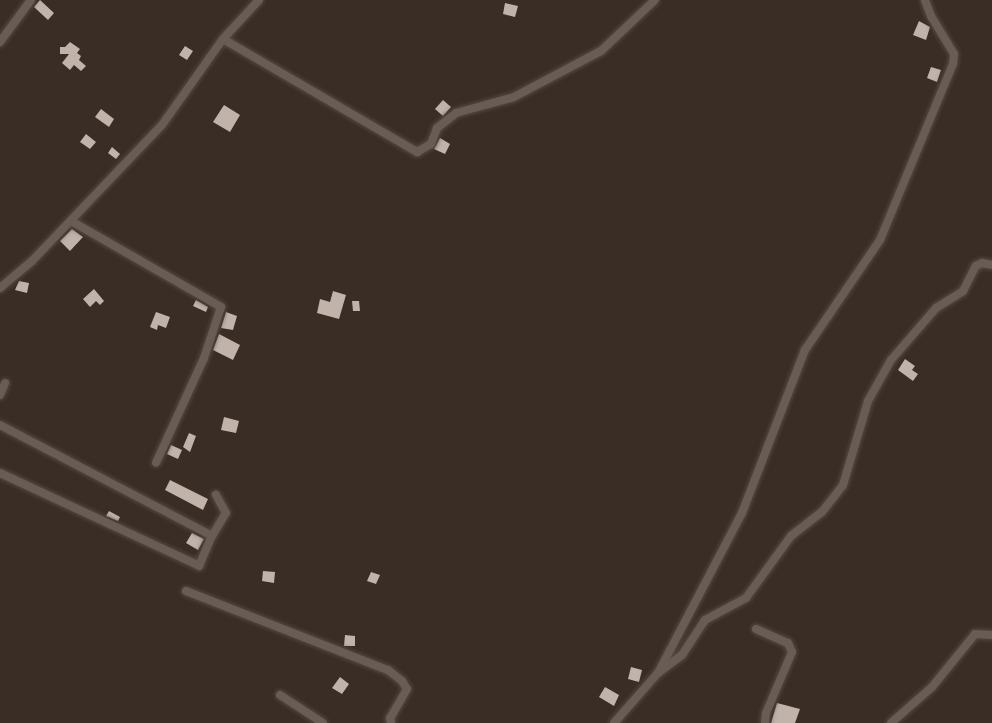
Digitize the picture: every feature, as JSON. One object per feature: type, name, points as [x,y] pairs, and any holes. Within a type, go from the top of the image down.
[{"type":"street","points":[[0,42],[31,0]]},
{"type":"street","points":[[0,288],[32,261],[162,125],[224,39],[259,0]]},
{"type":"street","points":[[224,39],[417,152],[431,144],[436,128],[456,113],[514,96],[601,51],[655,0]]},
{"type":"street","points":[[658,673],[742,513],[805,350],[880,240],[953,64],[954,54],[931,16],[925,0]]},
{"type":"street","points":[[71,221],[221,307],[204,358],[156,463]]},
{"type":"street","points":[[614,723],[658,673],[682,655],[712,614],[746,598],[791,536],[822,512],[843,485],[868,401],[891,360],[936,308],[963,291],[976,266],[982,263],[992,265]]},
{"type":"street","points":[[0,395],[5,383]]},
{"type":"street","points":[[0,425],[212,536]]},
{"type":"street","points":[[0,473],[200,566],[212,536],[226,513],[216,495]]},
{"type":"street","points":[[186,591],[388,670],[402,681],[407,689],[390,718],[391,723]]},
{"type":"street","points":[[756,629],[788,643],[792,652],[765,713],[765,723]]},
{"type":"street","points":[[891,723],[932,687],[975,634],[992,635]]},
{"type":"street","points":[[280,695],[323,723]]},
{"type":"building","points":[[40,0],[54,13],[48,20],[34,7]]},
{"type":"building","points":[[505,3],[518,6],[515,17],[503,14]]},
{"type":"building","points":[[919,21],[930,27],[926,40],[913,35]]},
{"type":"building","points":[[70,42],[80,49],[77,53],[81,56],[79,60],[86,66],[81,71],[74,65],[70,70],[62,63],[69,54],[60,54],[60,47],[65,47]]},
{"type":"building","points":[[185,46],[193,51],[187,60],[179,55]]},
{"type":"building","points":[[931,67],[941,70],[937,82],[927,78]]},
{"type":"building","points":[[443,100],[451,107],[443,116],[435,109]]},
{"type":"building","points":[[224,105],[240,115],[230,132],[213,122]]},
{"type":"building","points":[[101,109],[114,119],[109,127],[95,117]]},
{"type":"building","points":[[86,134],[96,142],[90,149],[80,142]]},
{"type":"building","points":[[440,138],[450,144],[445,154],[434,149]]},
{"type":"building","points":[[112,147],[120,154],[116,159],[108,153]]},
{"type":"building","points":[[72,229],[83,237],[70,251],[60,241]]},
{"type":"building","points":[[19,281],[29,283],[27,293],[15,290]]},
{"type":"building","points":[[94,289],[104,301],[100,305],[96,301],[90,307],[83,299]]},
{"type":"building","points":[[333,291],[346,295],[339,319],[317,313],[320,299],[330,302]]},
{"type":"building","points":[[196,300],[208,307],[206,312],[193,306]]},
{"type":"building","points":[[352,301],[359,301],[360,311],[353,311]]},
{"type":"building","points":[[156,312],[170,317],[166,328],[158,325],[157,330],[150,327]]},
{"type":"building","points":[[226,312],[237,316],[233,330],[221,328]]},
{"type":"building","points":[[219,334],[240,345],[233,360],[213,350]]},
{"type":"building","points":[[905,359],[915,366],[912,370],[918,374],[913,381],[898,370]]},
{"type":"building","points":[[224,417],[239,421],[236,433],[221,430]]},
{"type":"building","points":[[189,433],[196,436],[190,452],[183,447]]},
{"type":"building","points":[[171,445],[182,450],[178,459],[167,454]]},
{"type":"building","points":[[170,480],[208,499],[203,510],[165,490]]},
{"type":"building","points":[[109,511],[120,517],[118,521],[106,516]]},
{"type":"building","points":[[192,533],[204,539],[198,550],[186,543]]},
{"type":"building","points":[[263,571],[275,572],[274,583],[262,581]]},
{"type":"building","points":[[371,572],[380,575],[376,584],[367,581]]},
{"type":"building","points":[[345,635],[355,636],[355,646],[344,646]]},
{"type":"building","points":[[631,667],[642,670],[639,682],[628,679]]},
{"type":"building","points":[[340,677],[349,684],[342,694],[332,688]]},
{"type":"building","points":[[605,687],[619,695],[614,706],[599,697]]},
{"type":"building","points":[[777,703],[800,709],[795,723],[771,723]]}]
